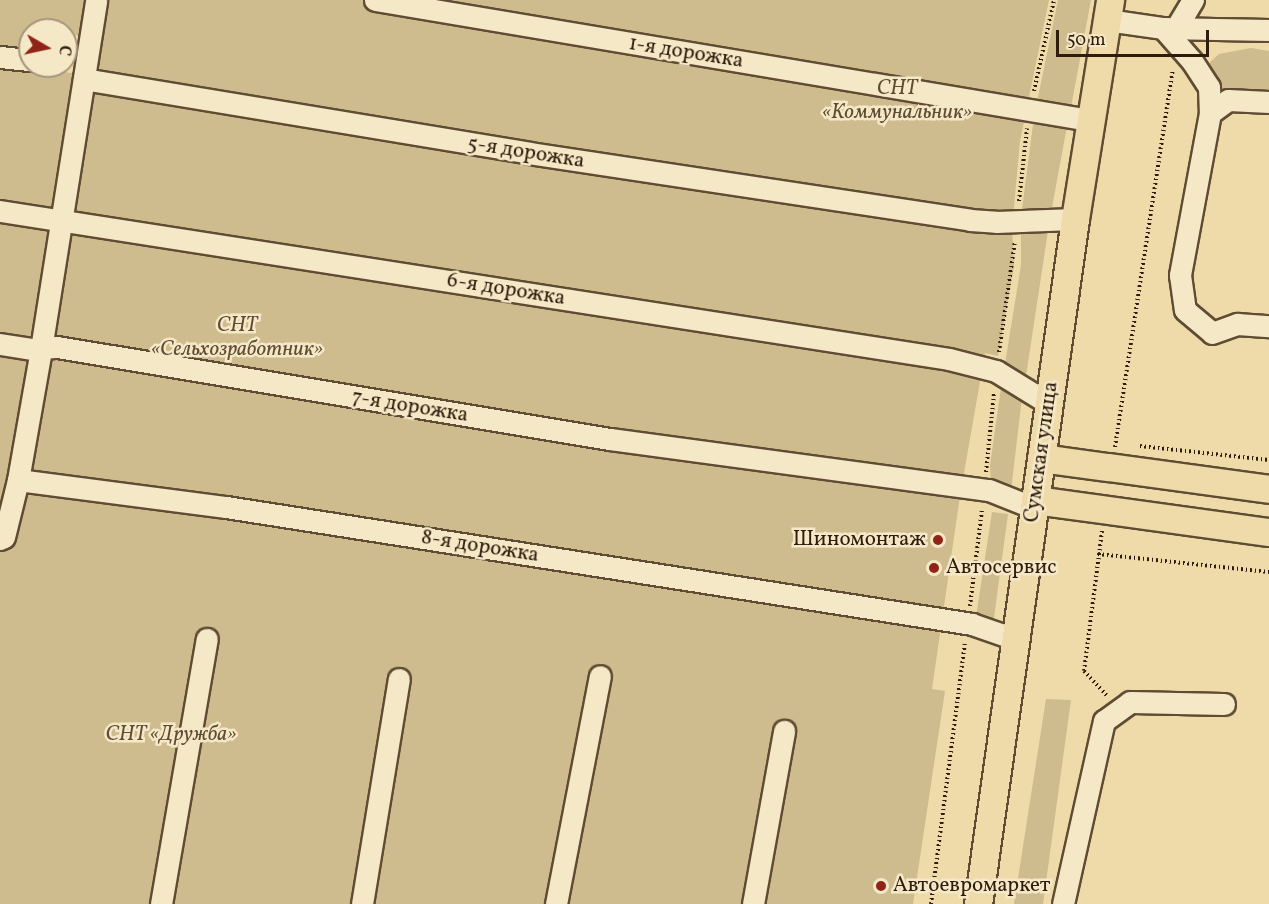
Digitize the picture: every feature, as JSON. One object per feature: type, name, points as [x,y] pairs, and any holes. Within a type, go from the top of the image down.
[{"type":"main road","name":"Сумская улица","points":[[978,904],[1048,403],[1090,120],[1109,10]]},
{"type":"main road","points":[[1041,458],[1269,489]]},
{"type":"main road","points":[[1035,504],[1269,532]]},
{"type":"street","points":[[0,539],[4,537],[18,480],[37,349],[62,220],[96,0]]},
{"type":"street","name":"1-я дорожка","points":[[375,0],[1090,120]]},
{"type":"street","points":[[1172,33],[1193,0]]},
{"type":"street","points":[[1109,10],[1172,33],[1269,30]]},
{"type":"street","points":[[1172,33],[1209,87],[1210,113],[1180,275],[1185,310],[1212,333],[1237,324],[1269,326]]},
{"type":"street","points":[[0,57],[18,59]]},
{"type":"street","name":"5-я дорожка","points":[[84,79],[528,153],[970,220],[1017,222],[1075,219]]},
{"type":"street","points":[[1210,113],[1228,100],[1269,102]]},
{"type":"street","name":"6-я дорожка","points":[[0,211],[949,359],[996,371],[1048,403]]},
{"type":"street","name":"7-я дорожка","points":[[0,344],[37,349],[57,347],[610,439],[984,490],[1035,504]]},
{"type":"street","name":"8-я дорожка","points":[[18,480],[226,507],[968,623],[1015,639]]},
{"type":"street","points":[[161,904],[207,639]]},
{"type":"street","points":[[556,904],[600,676]]},
{"type":"street","points":[[362,904],[399,679]]},
{"type":"street","points":[[1063,904],[1104,721],[1130,702],[1224,704]]},
{"type":"street","points":[[753,904],[784,731]]},
{"type":"path","points":[[931,904],[968,623],[996,371],[1017,222],[1029,111],[1054,0]]},
{"type":"path","points":[[1127,444],[1115,443],[1172,33]]},
{"type":"path","points":[[1139,446],[1269,460]]},
{"type":"path","points":[[1104,721],[1109,698],[1084,671],[1098,554],[1269,572]]},
{"type":"green space","points":[[0,0],[90,0],[82,36],[78,36],[78,18],[18,18],[18,53],[0,51]]},
{"type":"green space","points":[[99,0],[1049,0],[1020,141],[1012,228],[1014,266],[998,356],[985,353],[960,496],[932,689],[945,691],[913,904],[0,904],[0,64],[18,66],[18,78],[78,78],[78,74],[87,75]]},
{"type":"green space","points":[[1058,0],[1091,0],[1071,107],[1036,107]]},
{"type":"green space","points":[[1251,48],[1269,51],[1269,94],[1253,90],[1231,94],[1218,91],[1209,75],[1208,64],[1219,54]]},
{"type":"green space","points":[[1034,117],[1067,126],[1051,213],[1021,217]]},
{"type":"green space","points":[[1042,225],[1048,231],[1026,376],[1020,378],[1005,364],[1021,265],[1021,226]]},
{"type":"green space","points":[[1002,381],[1022,397],[1011,491],[991,485],[990,465]]},
{"type":"green space","points":[[992,512],[1008,514],[993,625],[976,617]]},
{"type":"green space","points":[[1046,699],[1071,700],[1043,904],[1014,904]]},
{"type":"place","name":"Шиномонтаж","points":[[938,540]]},
{"type":"place","name":"Автосервис","points":[[934,568]]},
{"type":"place","name":"Автоевромаркет","points":[[881,886]]},
{"type":"park label","name":"СНТ «Коммунальник»","points":[[897,101]]},
{"type":"park label","name":"СНТ «Сельхозработник»","points":[[237,338]]},
{"type":"park label","name":"СНТ «Дружба»","points":[[171,735]]}]
